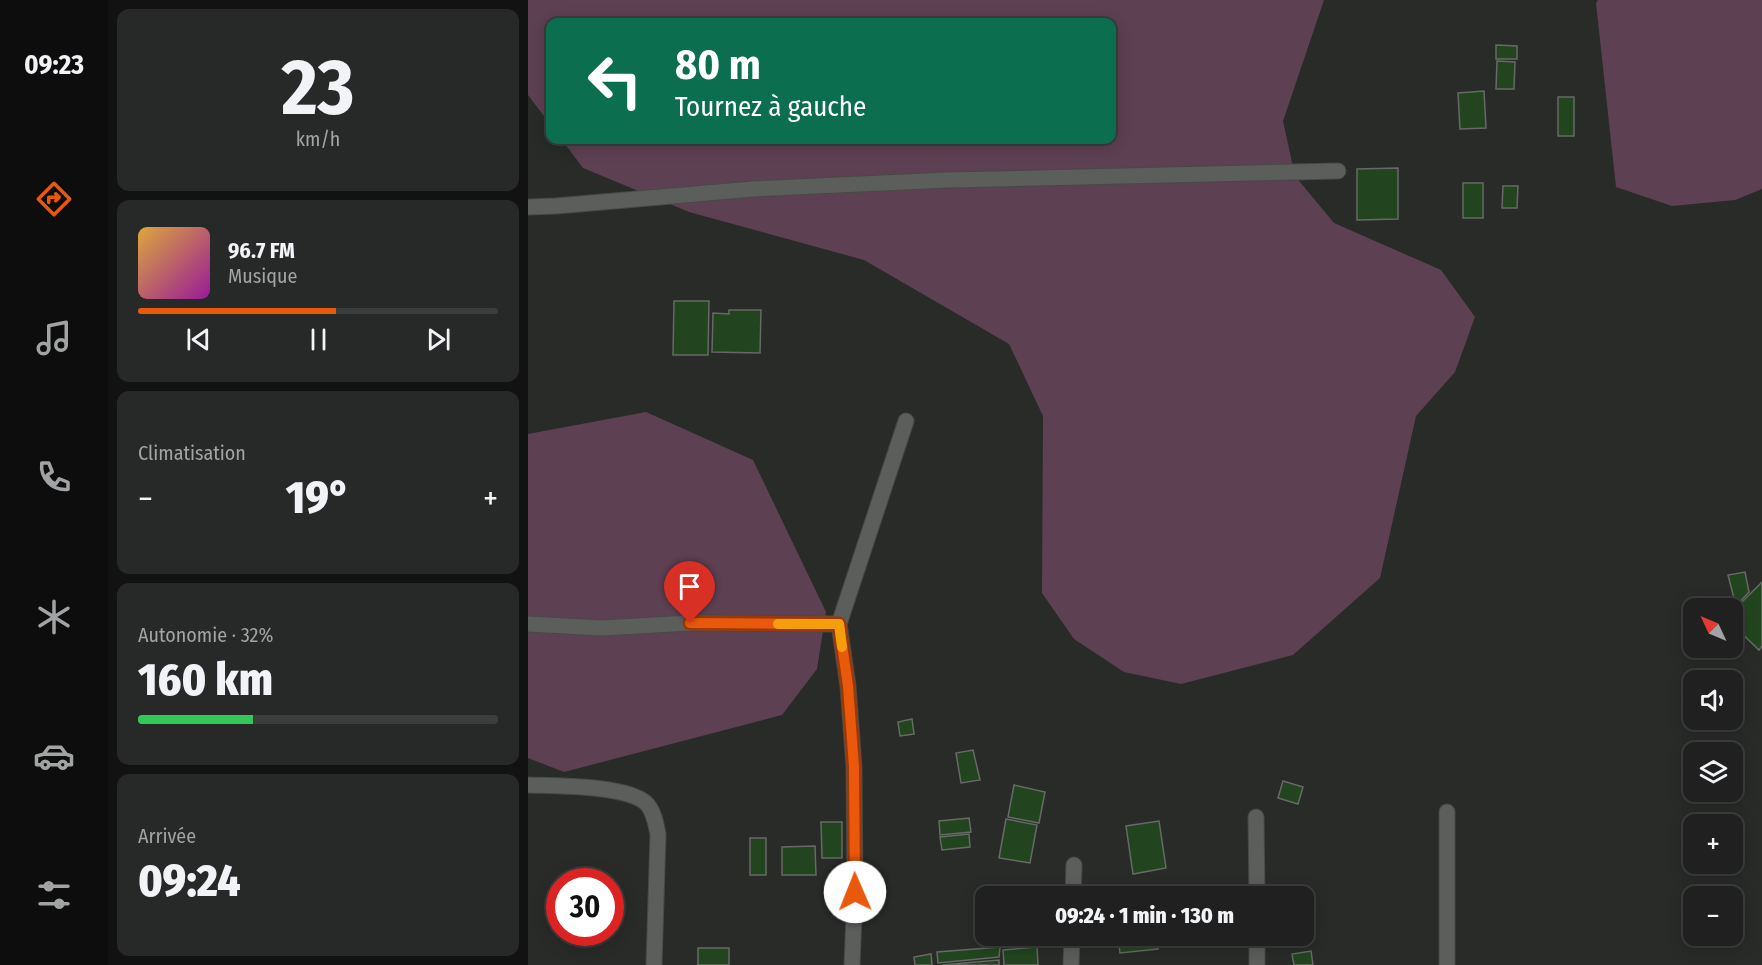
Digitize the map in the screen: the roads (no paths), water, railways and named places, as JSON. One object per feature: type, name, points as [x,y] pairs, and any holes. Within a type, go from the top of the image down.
[{"type":"street","points":[[528,207],[753,189],[948,180],[1338,171]]},
{"type":"street","points":[[852,965],[855,892],[854,767],[848,686],[839,624],[906,421]]},
{"type":"street","points":[[528,624],[602,628],[690,623],[839,624]]},
{"type":"street","points":[[528,785],[578,786],[632,795],[646,804],[654,817],[658,834],[654,965]]},
{"type":"street","points":[[1447,812],[1447,965]]},
{"type":"street","points":[[1257,817],[1257,886]]},
{"type":"street","points":[[1073,886],[1074,865]]},
{"type":"street","points":[[1071,965],[1072,946]]},
{"type":"street","points":[[1257,946],[1257,965]]}]
